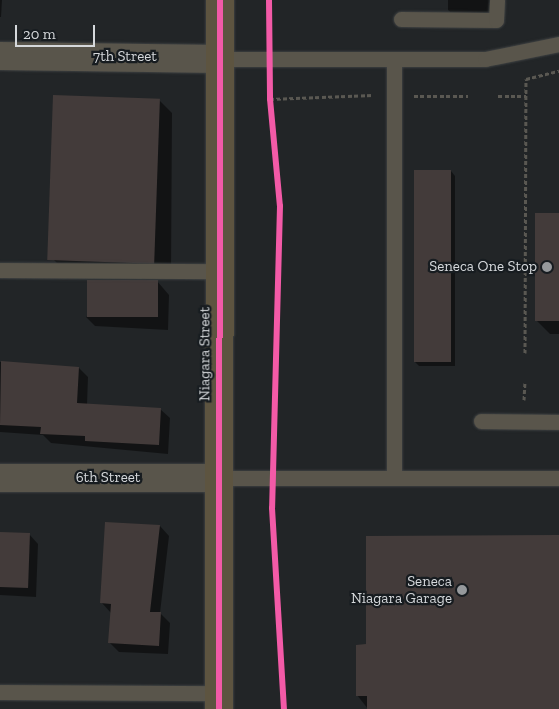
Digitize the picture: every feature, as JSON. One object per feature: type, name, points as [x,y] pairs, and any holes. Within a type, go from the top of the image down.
[{"type":"highway","name":"Niagara Street","points":[[219,701],[217,478],[220,0]]},
{"type":"street","name":"7th Street","points":[[0,56],[220,59]]},
{"type":"street","name":"6th Street","points":[[0,478],[217,478]]},
{"type":"lane","points":[[401,19],[496,20],[497,0]]},
{"type":"lane","points":[[220,59],[504,57],[559,44]]},
{"type":"lane","points":[[394,58],[394,478]]},
{"type":"lane","points":[[0,270],[218,271]]},
{"type":"lane","points":[[481,421],[559,422]]},
{"type":"lane","points":[[217,478],[559,478]]},
{"type":"lane","points":[[0,692],[219,701]]},
{"type":"path","points":[[270,58],[270,106]]},
{"type":"path","points":[[525,353],[526,79],[559,71]]},
{"type":"path","points":[[270,99],[376,95]]},
{"type":"path","points":[[409,96],[468,96]]},
{"type":"path","points":[[498,96],[526,96]]},
{"type":"building","points":[[53,95],[160,99],[154,264],[47,260]]},
{"type":"building","name":"Seneca One Stop","points":[[414,170],[451,170],[451,362],[414,362]]},
{"type":"building","name":"Seneca One Stop","points":[[535,213],[559,213],[559,321],[535,321]]},
{"type":"building","points":[[87,280],[158,280],[158,317],[87,317]]},
{"type":"building","points":[[1,361],[79,367],[77,403],[161,408],[159,445],[85,441],[85,436],[40,434],[41,427],[0,425]]},
{"type":"building","points":[[105,522],[160,525],[150,612],[161,612],[159,646],[108,643],[111,604],[100,603]]},
{"type":"building","points":[[0,532],[30,533],[28,588],[0,587]]},
{"type":"building","name":"Seneca Niagara Garage","points":[[559,535],[559,709],[367,709],[367,696],[356,696],[356,645],[366,644],[366,536]]},
{"type":"cycle path","points":[[219,709],[220,0]]},
{"type":"cycle path","points":[[269,0],[270,99],[280,206],[272,508],[284,709]]},
{"type":"place","name":"Seneca One Stop","points":[[547,267]]},
{"type":"place","name":"Seneca Niagara Garage","points":[[462,590]]}]
